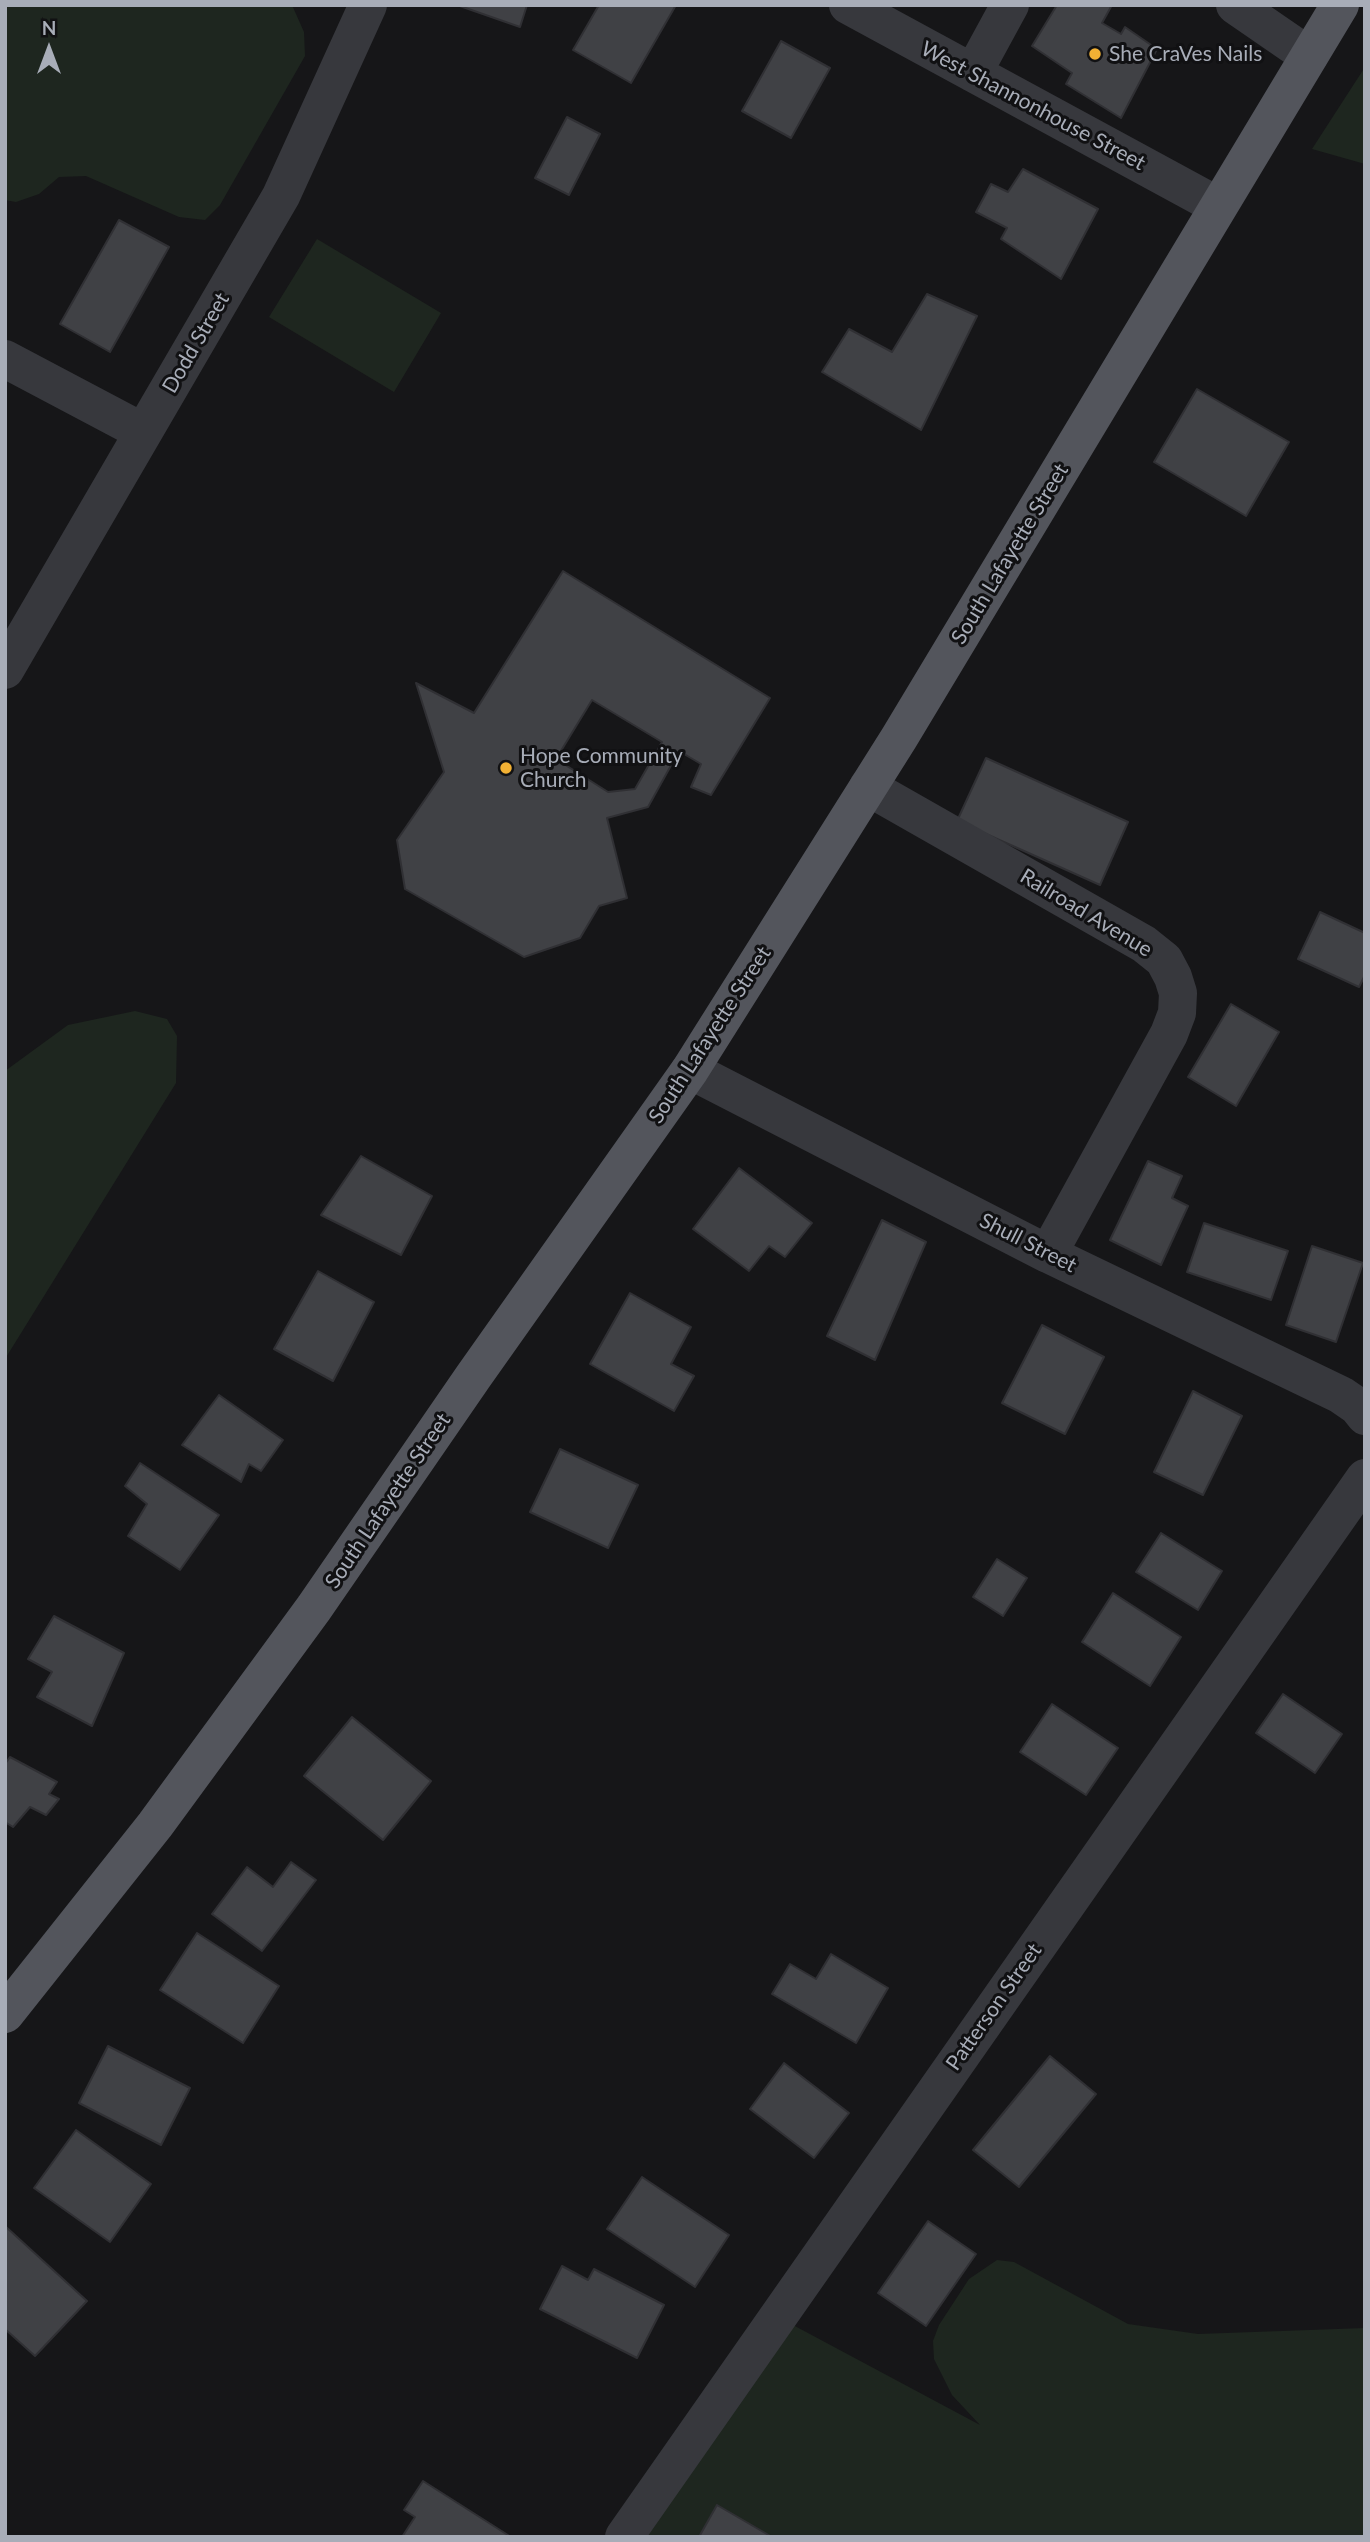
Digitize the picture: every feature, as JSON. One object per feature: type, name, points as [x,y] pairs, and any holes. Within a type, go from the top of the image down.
[{"type":"main road","name":"South Lafayette Street","points":[[5,2014],[155,1825],[314,1608],[690,1070],[868,787],[1340,5]]},
{"type":"street","name":"Dodd Street","points":[[5,670],[281,196],[368,5]]},
{"type":"street","name":"West Shannonhouse Street","points":[[848,5],[1218,206]]},
{"type":"street","points":[[974,73],[1010,5]]},
{"type":"street","points":[[1235,5],[1309,56]]},
{"type":"street","points":[[5,359],[144,432]]},
{"type":"street","name":"Railroad Avenue","points":[[868,787],[1144,944],[1164,960],[1173,977],[1178,992],[1177,1013],[1169,1034],[1048,1254]]},
{"type":"street","name":"Shull Street","points":[[690,1070],[1048,1254],[1341,1395],[1357,1406],[1365,1416]]},
{"type":"street","name":"Patterson Street","points":[[624,2537],[1365,1478]]},
{"type":"shaded area","points":[[5,5],[292,5],[304,32],[305,56],[220,205],[205,220],[179,217],[86,176],[59,177],[39,194],[16,202],[5,200]]},
{"type":"shaded area","points":[[1365,67],[1365,164],[1312,149]]},
{"type":"shaded area","points":[[317,239],[441,313],[394,392],[269,317]]},
{"type":"shaded area","points":[[135,1011],[167,1019],[177,1036],[176,1083],[5,1359],[5,1071],[68,1025]]},
{"type":"shaded area","points":[[997,2260],[1014,2262],[1128,2324],[1198,2334],[1365,2328],[1365,2537],[624,2537],[778,2317],[980,2425],[952,2395],[934,2359],[933,2341],[939,2325],[969,2279]]},
{"type":"building","points":[[457,5],[527,5],[520,27]]},
{"type":"building","points":[[599,5],[676,5],[631,83],[573,50]]},
{"type":"building","points":[[1057,5],[1112,5],[1102,23],[1121,34],[1125,27],[1157,49],[1121,118],[1066,84],[1072,73],[1032,46]]},
{"type":"building","points":[[781,41],[830,68],[791,138],[742,111]]},
{"type":"building","points":[[567,117],[600,134],[569,195],[535,178]]},
{"type":"building","points":[[1023,169],[1098,209],[1061,279],[1001,239],[1007,228],[976,212],[991,184],[1008,192]]},
{"type":"building","points":[[119,220],[169,247],[110,352],[60,324]]},
{"type":"building","points":[[927,294],[977,316],[921,430],[822,372],[849,329],[892,352]]},
{"type":"building","points":[[1197,389],[1289,442],[1246,516],[1154,462]]},
{"type":"building","name":"Hope Community Church","points":[[563,571],[770,698],[711,795],[691,787],[701,764],[679,751],[648,807],[607,818],[627,898],[599,906],[580,938],[524,957],[405,889],[397,840],[444,772],[416,683],[474,713]],"holes":[[[592,700],[662,742],[635,789],[608,792],[556,759]]]},
{"type":"building","points":[[986,758],[1128,822],[1100,885],[957,821]]},
{"type":"building","points":[[1320,912],[1365,933],[1365,975],[1359,987],[1298,959]]},
{"type":"building","points":[[1231,1004],[1279,1032],[1236,1106],[1188,1077]]},
{"type":"building","points":[[361,1156],[432,1196],[401,1255],[321,1215]]},
{"type":"building","points":[[1148,1161],[1182,1176],[1172,1198],[1188,1206],[1161,1265],[1110,1240]]},
{"type":"building","points":[[739,1168],[812,1223],[785,1257],[769,1246],[749,1271],[693,1229]]},
{"type":"building","points":[[882,1220],[926,1242],[875,1360],[827,1336]]},
{"type":"building","points":[[1204,1223],[1288,1251],[1271,1300],[1187,1272]]},
{"type":"building","points":[[1312,1246],[1363,1263],[1336,1342],[1286,1325]]},
{"type":"building","points":[[318,1271],[374,1302],[333,1381],[274,1349]]},
{"type":"building","points":[[630,1293],[691,1327],[671,1364],[694,1376],[674,1411],[590,1364]]},
{"type":"building","points":[[1042,1325],[1104,1357],[1065,1434],[1002,1403]]},
{"type":"building","points":[[1193,1391],[1242,1416],[1203,1495],[1154,1472]]},
{"type":"building","points":[[219,1395],[283,1440],[261,1471],[249,1464],[241,1482],[182,1445]]},
{"type":"building","points":[[560,1449],[638,1485],[608,1548],[530,1512]]},
{"type":"building","points":[[140,1463],[219,1515],[180,1570],[128,1536],[147,1504],[125,1486]]},
{"type":"building","points":[[1161,1533],[1222,1571],[1198,1610],[1136,1572]]},
{"type":"building","points":[[997,1559],[1027,1578],[1003,1616],[973,1597]]},
{"type":"building","points":[[1113,1593],[1181,1637],[1150,1686],[1082,1642]]},
{"type":"building","points":[[54,1616],[124,1653],[92,1726],[37,1697],[52,1672],[28,1659]]},
{"type":"building","points":[[1283,1694],[1342,1734],[1315,1773],[1256,1733]]},
{"type":"building","points":[[1052,1704],[1118,1748],[1086,1795],[1020,1752]]},
{"type":"building","points":[[352,1717],[431,1781],[383,1840],[304,1776]]},
{"type":"building","points":[[10,1757],[57,1782],[49,1794],[59,1799],[46,1815],[30,1807],[13,1827],[5,1822],[5,1764]]},
{"type":"building","points":[[291,1862],[316,1880],[262,1951],[212,1914],[247,1867],[273,1887]]},
{"type":"building","points":[[197,1933],[279,1986],[243,2043],[160,1990]]},
{"type":"building","points":[[831,1954],[888,1988],[856,2043],[772,1994],[790,1964],[816,1979]]},
{"type":"building","points":[[108,2046],[190,2088],[161,2145],[79,2103]]},
{"type":"building","points":[[1050,2056],[1096,2094],[1019,2187],[973,2150]]},
{"type":"building","points":[[784,2063],[849,2113],[814,2158],[750,2109]]},
{"type":"building","points":[[76,2130],[151,2184],[110,2242],[34,2188]]},
{"type":"building","points":[[642,2177],[729,2235],[695,2287],[607,2229]]},
{"type":"building","points":[[928,2221],[976,2254],[926,2326],[878,2293]]},
{"type":"building","points":[[5,2226],[87,2301],[35,2356],[5,2329]]},
{"type":"building","points":[[562,2266],[588,2280],[594,2269],[664,2305],[637,2358],[540,2309]]},
{"type":"building","points":[[423,2481],[511,2537],[402,2537],[415,2517],[404,2510]]},
{"type":"building","points":[[717,2505],[772,2537],[699,2537]]},
{"type":"place","name":"She CraVes Nails","points":[[1095,54]]},
{"type":"place","name":"Hope Community Church","points":[[506,768]]}]
